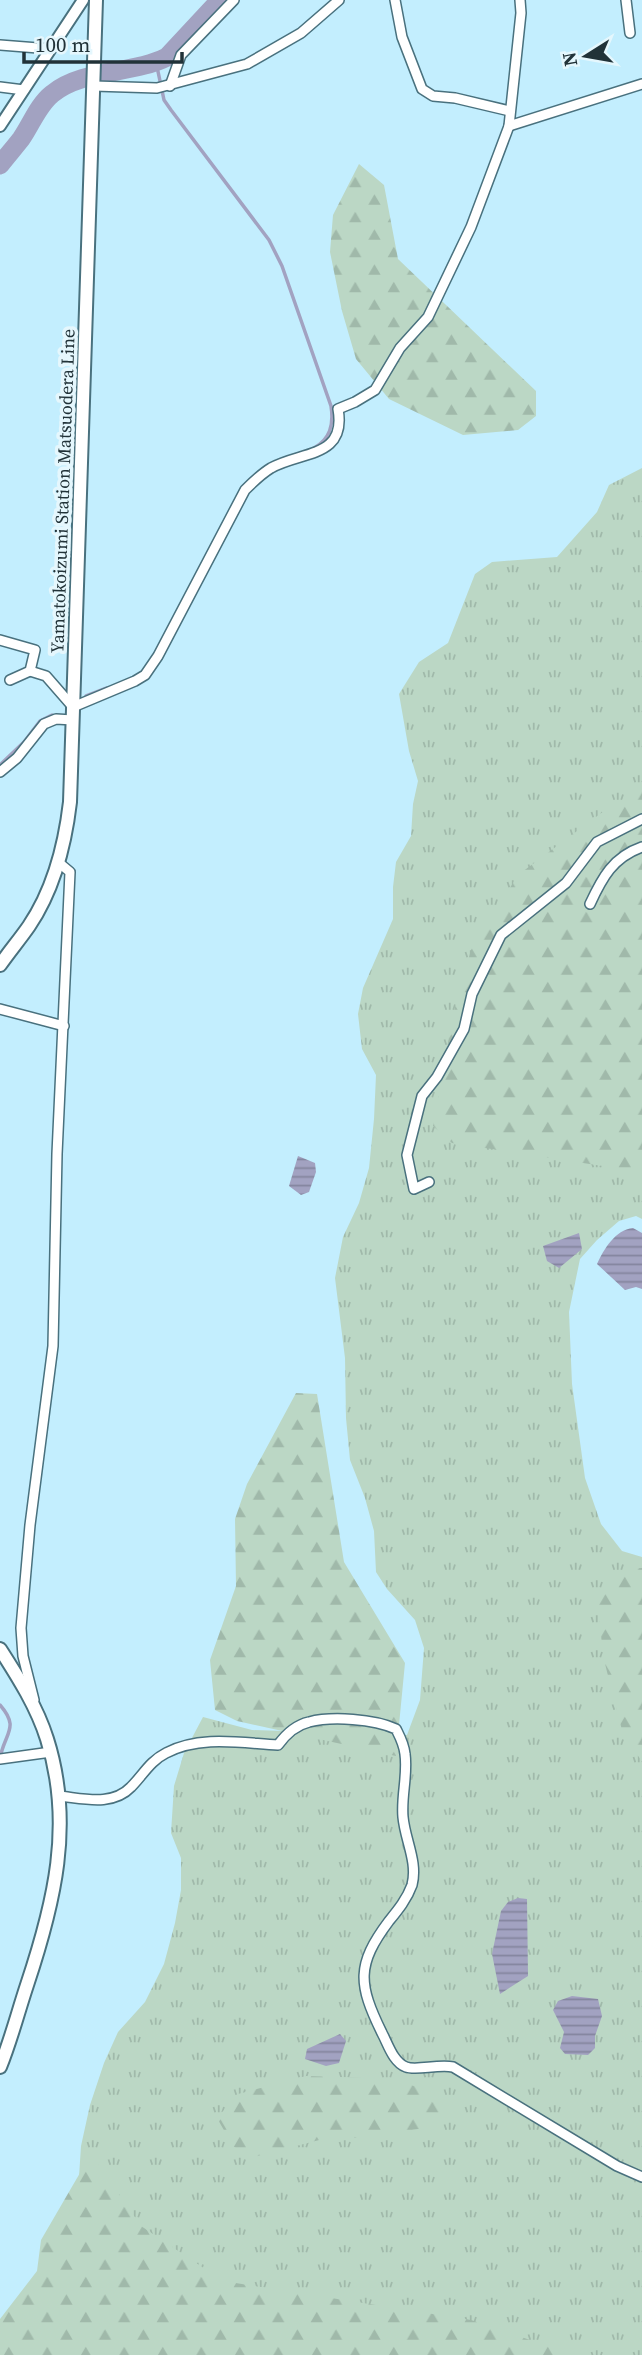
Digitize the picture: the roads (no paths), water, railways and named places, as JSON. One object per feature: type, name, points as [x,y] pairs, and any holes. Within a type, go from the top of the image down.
[{"type":"main road","name":"Yamatokoizumi Station Matsuodera Line","points":[[0,965],[42,902],[58,862],[70,802],[96,0]]},
{"type":"main road","points":[[0,1649],[39,1719],[51,1752],[58,1796],[60,1843],[57,1875],[40,1946],[0,2067]]},
{"type":"street","points":[[0,125],[83,0]]},
{"type":"street","points":[[170,86],[181,55],[234,0]]},
{"type":"street","points":[[94,86],[157,88],[247,64],[302,33],[339,0]]},
{"type":"street","points":[[395,0],[402,37],[422,89],[433,96],[455,98],[510,111]]},
{"type":"street","points":[[0,772],[17,758],[44,724],[73,714],[145,675],[158,656],[245,490],[271,468],[314,453],[331,443],[338,433],[338,409],[375,390],[400,348],[428,317],[471,227],[509,125],[520,25],[520,0]]},
{"type":"street","points":[[626,0],[630,33]]},
{"type":"street","points":[[0,45],[51,49]]},
{"type":"street","points":[[509,125],[642,84]]},
{"type":"street","points":[[0,87],[23,90]]},
{"type":"street","points":[[0,640],[35,650],[30,671]]},
{"type":"street","points":[[10,680],[30,671],[47,676],[73,714]]},
{"type":"street","points":[[429,1182],[414,1189],[407,1155],[422,1096],[437,1077],[464,1029],[472,994],[501,935],[566,883],[597,842],[642,819]]},
{"type":"street","points":[[590,904],[602,878],[628,852],[642,847]]},
{"type":"street","points":[[39,1719],[23,1656],[21,1628],[30,1525],[53,1346],[57,1154],[70,872],[58,862]]},
{"type":"street","points":[[0,1009],[64,1026]]},
{"type":"street","points":[[58,1796],[97,1800],[120,1795],[130,1789],[155,1760],[175,1749],[199,1742],[278,1745],[296,1728],[310,1721],[373,1721],[396,1729],[405,1756],[403,1816],[414,1874],[405,1900],[376,1938],[367,1955],[364,1971],[365,1990],[372,2012],[394,2056],[400,2064],[408,2068],[442,2065],[453,2067],[617,2166],[642,2177]]},
{"type":"street","points":[[3,1758],[51,1752]]},
{"type":"water","points":[[298,1156],[315,1163],[316,1172],[309,1192],[301,1195],[289,1186]]},
{"type":"water","points":[[633,1228],[642,1233],[642,1289],[636,1287],[625,1290],[597,1264],[616,1236]]},
{"type":"water","points":[[579,1233],[582,1249],[559,1268],[547,1261],[543,1246]]},
{"type":"water","points":[[518,1898],[527,1899],[528,1976],[500,1994],[492,1954],[501,1911],[508,1902]]},
{"type":"water","points":[[572,1996],[598,1999],[602,2016],[595,2036],[595,2048],[588,2055],[565,2054],[560,2048],[564,2032],[553,2010],[558,2001]]},
{"type":"water","points":[[340,2034],[346,2041],[339,2063],[326,2066],[305,2059],[307,2049]]},
{"type":"waterway","points":[[0,165],[52,94],[78,80],[167,57],[220,0]]},
{"type":"waterway","points":[[156,62],[164,100],[269,240],[282,266],[331,406],[330,431],[314,448]]},
{"type":"waterway","points":[[86,696],[107,688]]},
{"type":"waterway","points":[[0,765],[24,742],[40,721],[52,715]]},
{"type":"waterway","points":[[0,1705],[10,1725],[0,1758]]}]
